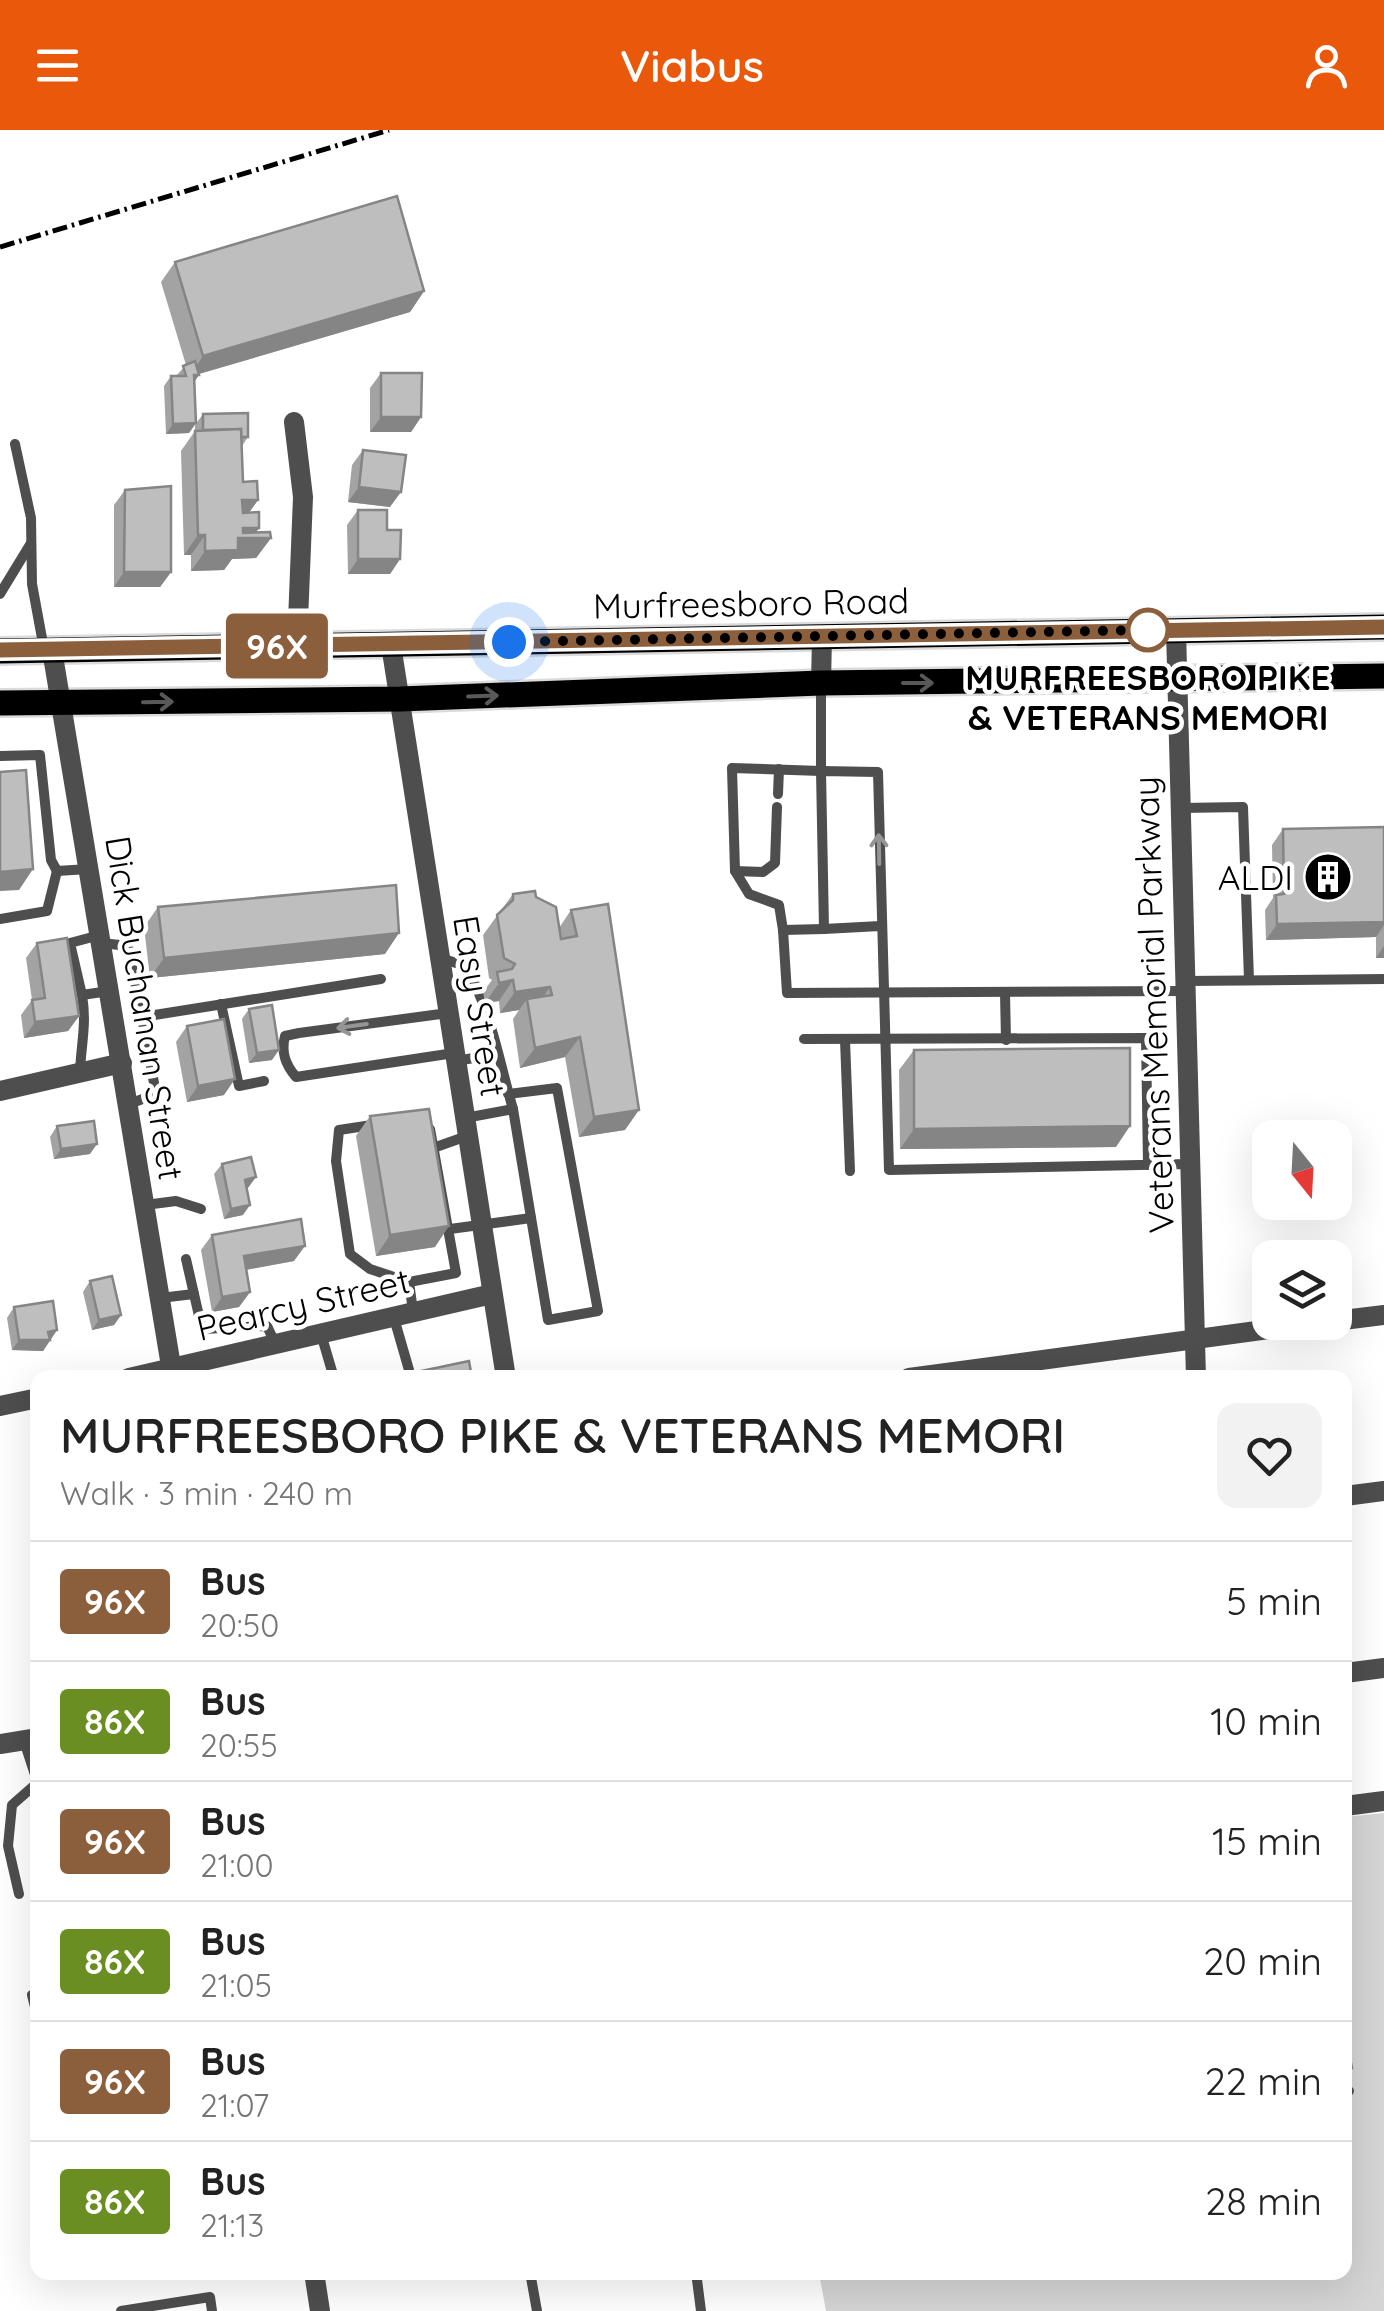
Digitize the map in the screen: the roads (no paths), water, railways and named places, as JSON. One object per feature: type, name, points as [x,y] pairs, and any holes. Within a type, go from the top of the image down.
[{"type":"main road","name":"Murfreesboro Road","points":[[0,650],[1384,626]]},
{"type":"main road","points":[[0,702],[400,699],[821,683],[1177,682],[1384,676]]},
{"type":"street","points":[[294,422],[303,497],[297,646]]},
{"type":"street","name":"Veterans Memorial Parkway","points":[[1176,630],[1196,1370]]},
{"type":"street","points":[[821,683],[822,636]]},
{"type":"street","name":"Easy Street","points":[[391,645],[505,1370]]},
{"type":"street","name":"Dick Buchanan Street","points":[[48,650],[61,703],[172,1370]]},
{"type":"street","points":[[0,1090],[122,1064]]},
{"type":"street","name":"Pearcy Street","points":[[183,1370],[275,1344],[492,1294]]},
{"type":"street","points":[[1352,1319],[1384,1314]]},
{"type":"street","points":[[967,1370],[1252,1331]]},
{"type":"street","points":[[0,1406],[30,1400]]},
{"type":"street","points":[[1352,1495],[1384,1492]]},
{"type":"street","points":[[1352,1672],[1384,1668]]},
{"type":"street","points":[[0,1744],[30,1740]]},
{"type":"street","points":[[1352,1805],[1384,1801]]},
{"type":"street","points":[[315,2280],[320,2311]]},
{"type":"lane","points":[[15,444],[32,542],[32,584],[48,650]]},
{"type":"lane","points":[[0,594],[32,542]]},
{"type":"lane","points":[[821,683],[824,929]]},
{"type":"lane","points":[[0,756],[40,755],[52,860],[58,871],[47,911],[0,918]]},
{"type":"lane","points":[[1190,1164],[889,1170],[884,994],[880,926],[878,772],[732,768],[735,871],[748,894],[780,905],[786,993],[884,994],[1005,993],[1249,980],[1384,979]]},
{"type":"lane","points":[[778,794],[779,769]]},
{"type":"lane","points":[[1180,808],[1244,807],[1249,980]]},
{"type":"lane","points":[[735,871],[763,872],[775,863],[777,808]]},
{"type":"lane","points":[[58,871],[89,868]]},
{"type":"lane","points":[[783,930],[880,926]]},
{"type":"lane","points":[[80,1073],[81,1044],[88,1027],[70,943],[101,939],[128,946],[156,1094],[129,1104]]},
{"type":"lane","points":[[440,958],[465,966],[478,988],[508,1094],[513,1110],[548,1320],[598,1312],[558,1088],[508,1094]]},
{"type":"lane","points":[[142,1017],[381,979]]},
{"type":"lane","points":[[82,995],[110,990]]},
{"type":"lane","points":[[1005,993],[1006,1040]]},
{"type":"lane","points":[[221,1004],[239,1086],[264,1081]]},
{"type":"lane","points":[[448,1013],[285,1036],[282,1047],[287,1066],[296,1076],[497,1054]]},
{"type":"lane","points":[[804,1039],[1146,1038],[1148,1165]]},
{"type":"lane","points":[[845,1040],[850,1172]]},
{"type":"lane","points":[[436,1146],[466,1127],[513,1110]]},
{"type":"lane","points":[[392,1122],[339,1130],[336,1161],[350,1254],[370,1269],[409,1282],[456,1274],[436,1146],[426,1118]]},
{"type":"lane","points":[[145,1205],[176,1202],[201,1209]]},
{"type":"lane","points":[[450,1229],[531,1218]]},
{"type":"lane","points":[[186,1259],[202,1328],[268,1326],[275,1344]]},
{"type":"lane","points":[[409,1282],[403,1314],[409,1370]]},
{"type":"lane","points":[[160,1298],[194,1294]]},
{"type":"lane","points":[[321,1334],[332,1370]]},
{"type":"lane","points":[[19,1894],[8,1846],[12,1806],[30,1790]]},
{"type":"lane","points":[[531,2280],[537,2311]]},
{"type":"lane","points":[[697,2280],[701,2311]]},
{"type":"lane","points":[[121,2311],[210,2297],[212,2311]]},
{"type":"railway","points":[[0,247],[389,130]]},
{"type":"place","name":"MURFREESBORO PIKE & VETERANS MEMORI","points":[[1148,630]]},
{"type":"place","name":"ALDI","points":[[1328,877]]}]
